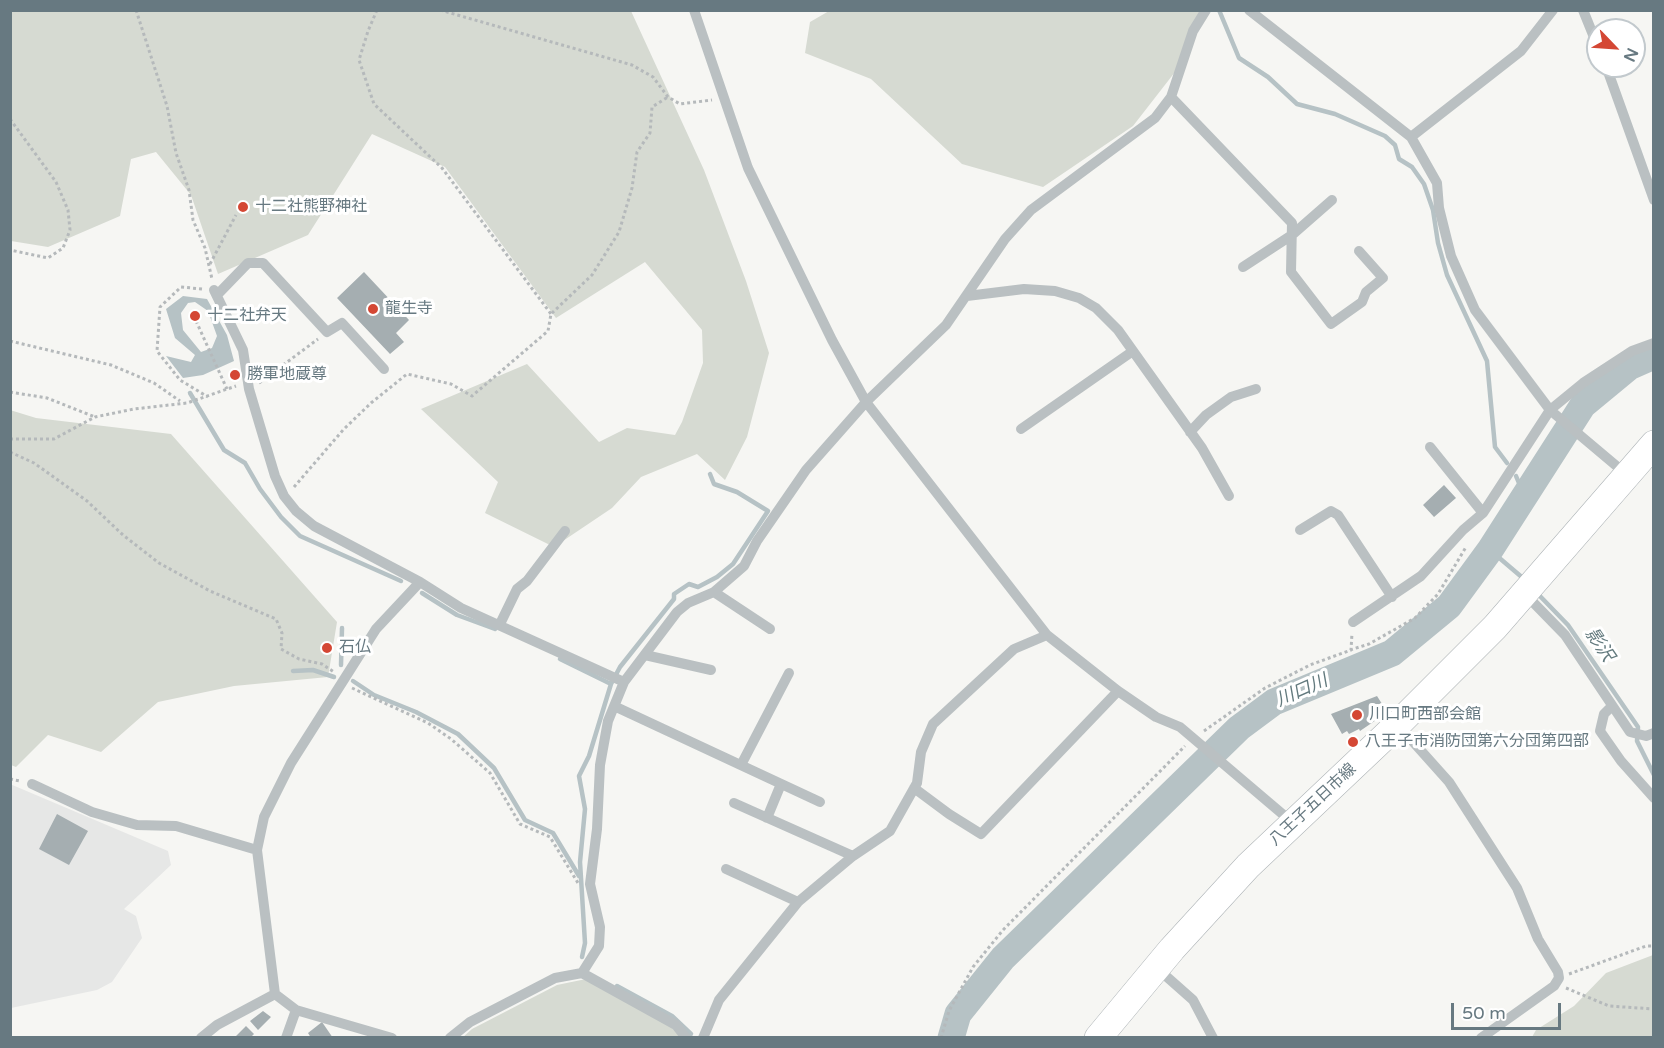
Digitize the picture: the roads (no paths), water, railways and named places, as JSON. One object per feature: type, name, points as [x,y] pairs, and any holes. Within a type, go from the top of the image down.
[{"type":"main road","name":"八王子五日市線","points":[[1098,1038],[1156,968],[1233,882],[1464,660],[1531,588],[1653,444]]},
{"type":"street","points":[[694,10],[748,168],[832,340],[866,402],[1047,635],[1118,691],[1193,738],[1294,823]]},
{"type":"street","points":[[582,973],[598,946],[600,927],[590,884],[597,830],[600,765],[614,705],[624,682],[677,612],[688,603],[714,592],[744,566],[757,541],[806,470],[866,402],[946,325],[1005,239],[1031,210],[1155,118],[1171,97],[1193,31],[1206,10]]},
{"type":"street","points":[[1250,10],[1411,137],[1437,183],[1439,208],[1451,256],[1475,310],[1553,413],[1628,476]]},
{"type":"street","points":[[1411,137],[1521,51],[1553,10]]},
{"type":"street","points":[[1610,78],[1653,200]]},
{"type":"street","points":[[1171,97],[1292,223],[1291,272],[1331,324],[1362,302],[1366,292],[1383,278],[1359,250]]},
{"type":"street","points":[[1243,267],[1292,235],[1332,200]]},
{"type":"street","points":[[384,369],[342,323],[327,332],[263,263],[248,263],[215,292],[243,350],[248,383],[276,476],[284,496],[296,511],[314,526],[342,543],[420,582],[461,608],[624,682]]},
{"type":"street","points":[[967,296],[1024,289],[1055,291],[1079,298],[1096,308],[1118,330],[1133,351],[1190,432],[1229,496]]},
{"type":"street","points":[[1353,622],[1421,576],[1463,530],[1483,513],[1553,413],[1583,383],[1632,351],[1653,343]]},
{"type":"street","points":[[1021,429],[1133,351]]},
{"type":"street","points":[[1190,432],[1206,415],[1231,397],[1256,389]]},
{"type":"street","points":[[1430,447],[1483,513]]},
{"type":"street","points":[[1300,530],[1331,511],[1338,515],[1392,597]]},
{"type":"street","points":[[500,624],[517,589],[527,581],[565,531]]},
{"type":"street","points":[[392,1038],[296,1010],[275,994],[257,850],[264,817],[286,772],[376,629],[420,582]]},
{"type":"street","points":[[1531,588],[1630,732],[1650,734]]},
{"type":"street","points":[[714,592],[770,629]]},
{"type":"street","points":[[703,1038],[718,1000],[798,902],[853,856],[890,831],[914,788],[921,752],[933,724],[1014,649],[1047,635]]},
{"type":"street","points":[[645,655],[711,670]]},
{"type":"street","points":[[741,765],[789,673]]},
{"type":"street","points":[[914,788],[981,834],[1118,691]]},
{"type":"street","points":[[614,705],[820,802]]},
{"type":"street","points":[[1612,706],[1604,714],[1600,731],[1621,761],[1653,798]]},
{"type":"street","points":[[1398,724],[1449,782],[1517,888],[1538,939],[1558,972],[1557,982],[1481,1038]]},
{"type":"street","points":[[32,784],[92,812],[137,825],[176,826],[257,850]]},
{"type":"street","points":[[766,818],[781,784]]},
{"type":"street","points":[[734,803],[853,856]]},
{"type":"street","points":[[726,869],[798,902]]},
{"type":"street","points":[[1156,968],[1193,1000],[1213,1038]]},
{"type":"street","points":[[450,1038],[470,1022],[555,978],[582,973],[676,1025],[687,1038]]},
{"type":"street","points":[[201,1038],[217,1025],[275,994]]},
{"type":"street","points":[[286,1038],[296,1010]]},
{"type":"waterway","points":[[1219,10],[1239,58],[1268,77],[1297,104],[1335,114],[1385,136],[1395,145],[1399,159],[1412,167],[1424,184],[1433,210],[1438,243],[1447,275],[1487,361],[1495,447],[1507,463]]},
{"type":"waterway","name":"川口川","points":[[951,1038],[958,1014],[1003,958],[1239,728],[1274,702],[1392,653],[1449,606],[1490,550],[1583,405],[1629,367],[1654,356]]},
{"type":"waterway","points":[[190,393],[224,450],[245,463],[260,489],[281,517],[300,536],[401,581]]},
{"type":"waterway","points":[[582,957],[585,943],[580,862],[585,809],[579,776],[589,756],[611,684],[620,667],[674,599],[674,594],[689,584],[698,587],[717,577],[733,564],[768,511],[737,492],[714,484],[710,474]]},
{"type":"waterway","points":[[1516,476],[1524,495]]},
{"type":"waterway","name":"影沢","points":[[1490,550],[1524,579]]},
{"type":"waterway","name":"影沢","points":[[1536,592],[1568,625],[1638,727],[1637,741],[1654,775]]},
{"type":"waterway","points":[[422,593],[457,615],[495,629]]},
{"type":"waterway","points":[[341,665],[342,628]]},
{"type":"waterway","points":[[560,659],[611,684]]},
{"type":"waterway","points":[[293,671],[313,670],[334,677]]},
{"type":"waterway","points":[[353,681],[374,695],[416,712],[458,734],[494,768],[525,820],[553,833],[579,876]]},
{"type":"waterway","points":[[617,986],[672,1016],[691,1034]]},
{"type":"place","name":"十二社熊野神社","points":[[243,207]]},
{"type":"place","name":"龍生寺","points":[[373,309]]},
{"type":"place","name":"十二社弁天","points":[[195,316]]},
{"type":"place","name":"勝軍地蔵尊","points":[[235,375]]},
{"type":"place","name":"石仏","points":[[327,648]]},
{"type":"place","name":"川口町西部会館","points":[[1357,715]]},
{"type":"place","name":"八王子市消防団第六分団第四部","points":[[1353,742]]}]
